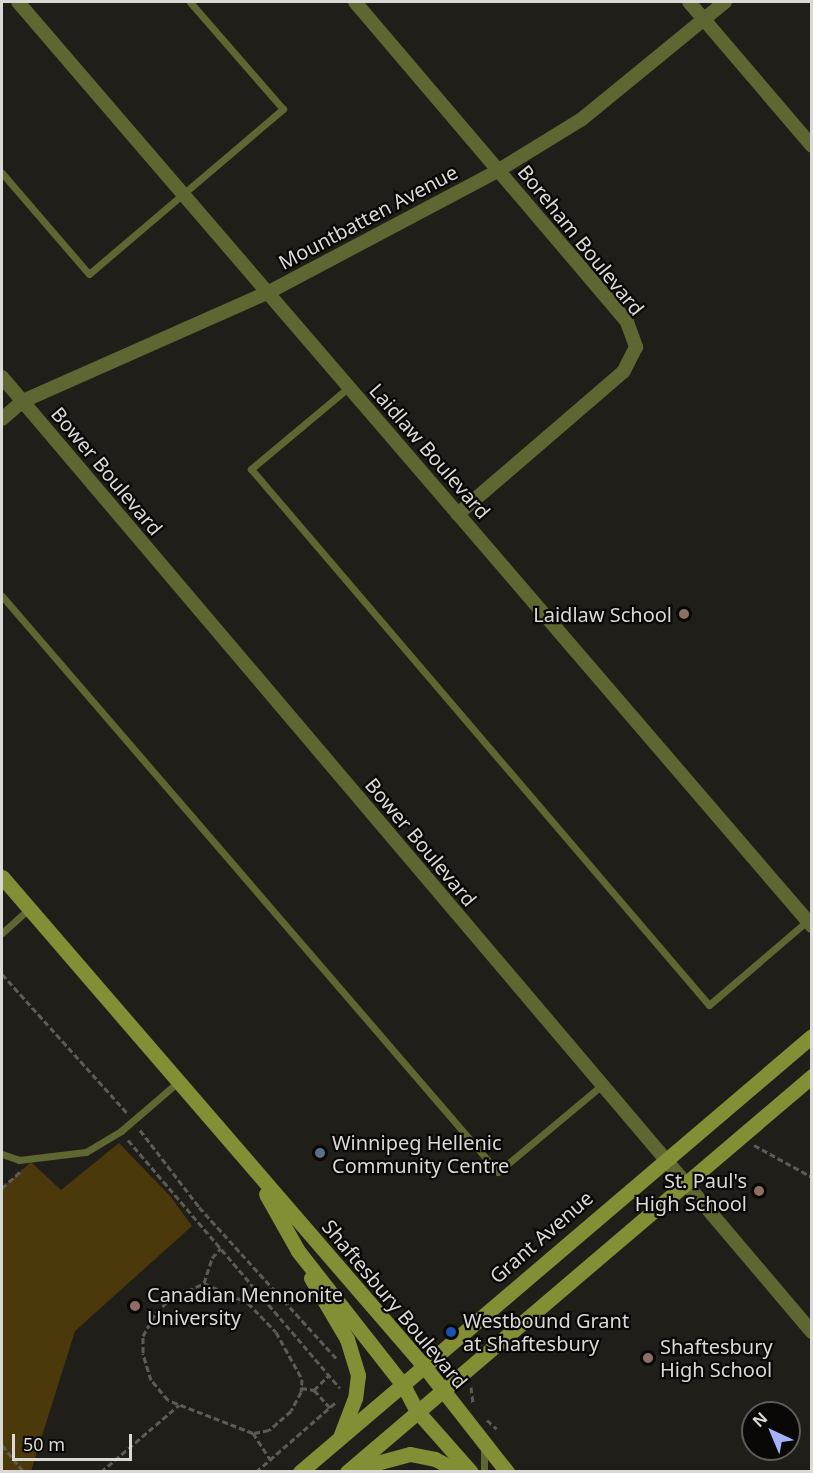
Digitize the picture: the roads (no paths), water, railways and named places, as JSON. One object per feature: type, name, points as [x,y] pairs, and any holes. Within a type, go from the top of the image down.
[{"type":"main road","name":"Shaftesbury Boulevard","points":[[2,877],[249,1166],[424,1366],[507,1472]]},
{"type":"main road","name":"Grant Avenue","points":[[300,1472],[663,1160],[812,1036]]},
{"type":"main road","points":[[348,1471],[417,1411],[443,1393],[812,1076]]},
{"type":"main road","name":"Shaftesbury Boulevard","points":[[249,1166],[298,1251],[403,1384],[417,1411],[471,1472]]},
{"type":"main road","points":[[298,1251],[320,1297],[347,1339],[356,1365],[355,1398],[341,1436]]},
{"type":"main road","points":[[348,1471],[410,1454],[435,1459],[459,1472]]},
{"type":"street","name":"Laidlaw Boulevard","points":[[18,2],[809,923]]},
{"type":"street","name":"Boreham Boulevard","points":[[354,2],[627,322],[636,347],[623,372],[458,514]]},
{"type":"street","points":[[689,2],[812,146]]},
{"type":"street","name":"Mountbatten Avenue","points":[[2,419],[23,401],[269,292],[499,170],[582,119],[725,2]]},
{"type":"street","name":"Bower Boulevard","points":[[2,377],[663,1160],[812,1332]]},
{"type":"lane","points":[[2,173],[89,274],[283,109],[190,2]]},
{"type":"lane","points":[[349,387],[251,470],[709,1005],[809,923]]},
{"type":"lane","points":[[2,596],[498,1172],[601,1086]]},
{"type":"lane","points":[[2,933],[29,909]]},
{"type":"lane","points":[[2,1154],[19,1160],[86,1152],[121,1131],[178,1082]]},
{"type":"lane","points":[[484,1444],[484,1472]]},
{"type":"place","name":"Laidlaw School","points":[[684,614]]},
{"type":"place","name":"Winnipeg Hellenic Community Centre","points":[[320,1153]]},
{"type":"place","name":"St. Paul's High School","points":[[759,1191]]},
{"type":"place","name":"Canadian Mennonite University","points":[[135,1306]]},
{"type":"place","name":"Westbound Grant at Shaftesbury","points":[[451,1332]]},
{"type":"place","name":"Shaftesbury High School","points":[[648,1358]]}]
